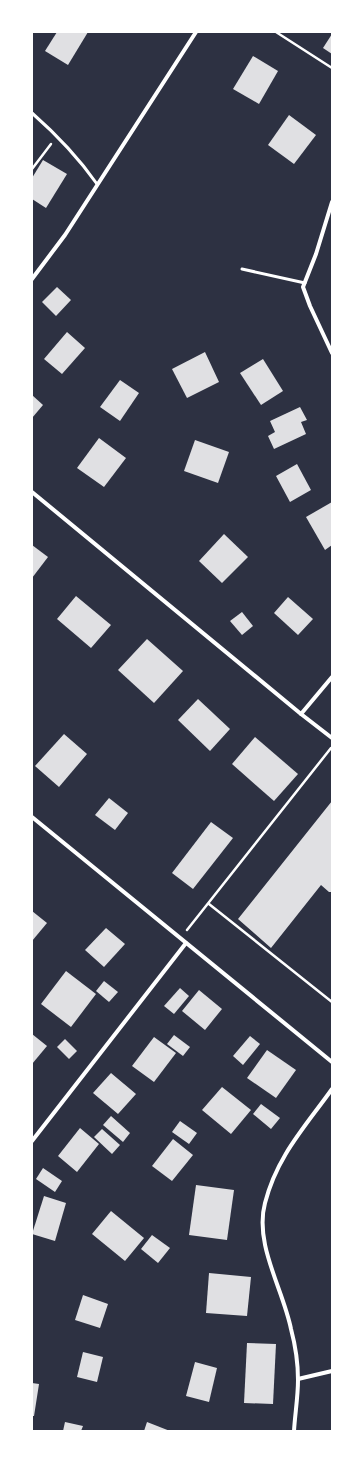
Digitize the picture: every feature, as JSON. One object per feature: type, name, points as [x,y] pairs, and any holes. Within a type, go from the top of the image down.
[{"type":"street","points":[[32,279],[65,235],[196,32]]},
{"type":"street","points":[[332,202],[316,254],[303,287],[310,306],[332,353]]},
{"type":"street","points":[[32,492],[332,738]]},
{"type":"street","points":[[301,714],[332,676]]},
{"type":"street","points":[[32,817],[332,1062]]},
{"type":"street","points":[[32,1141],[186,943]]},
{"type":"street","points":[[294,1431],[298,1379],[291,1330],[265,1247],[264,1205],[273,1178],[285,1152],[332,1089]]},
{"type":"street","points":[[298,1379],[332,1371]]},
{"type":"lane","points":[[32,113],[57,135],[79,159],[97,184]]},
{"type":"lane","points":[[242,269],[305,283]]},
{"type":"path","points":[[276,32],[332,68]]},
{"type":"path","points":[[32,169],[57,135]]},
{"type":"path","points":[[180,938],[209,904],[332,746]]},
{"type":"path","points":[[209,904],[332,1002]]},
{"type":"building","points":[[57,32],[88,32],[68,65],[45,51]]},
{"type":"building","points":[[332,34],[332,54],[323,48]]},
{"type":"building","points":[[253,56],[278,71],[259,104],[233,89]]},
{"type":"building","points":[[289,115],[316,135],[294,164],[268,145]]},
{"type":"building","points":[[43,160],[67,174],[46,208],[32,199],[32,178]]},
{"type":"building","points":[[57,287],[71,300],[56,316],[42,302]]},
{"type":"building","points":[[67,332],[85,348],[62,374],[44,359]]},
{"type":"building","points":[[205,352],[219,382],[187,398],[172,369]]},
{"type":"building","points":[[263,359],[283,391],[261,405],[240,373]]},
{"type":"building","points":[[120,380],[139,393],[120,421],[100,407]]},
{"type":"building","points":[[32,395],[43,405],[32,418]]},
{"type":"building","points":[[300,407],[307,420],[301,422],[306,434],[274,449],[268,436],[275,432],[270,421]]},
{"type":"building","points":[[99,438],[126,458],[104,487],[77,468]]},
{"type":"building","points":[[195,440],[229,452],[218,483],[184,471]]},
{"type":"building","points":[[297,464],[311,490],[290,502],[276,476]]},
{"type":"building","points":[[332,502],[332,545],[325,550],[306,517]]},
{"type":"building","points":[[224,534],[248,557],[222,583],[199,561]]},
{"type":"building","points":[[32,545],[48,557],[32,578]]},
{"type":"building","points":[[76,596],[111,625],[91,648],[57,619]]},
{"type":"building","points":[[288,597],[313,619],[298,635],[274,613]]},
{"type":"building","points":[[242,612],[253,626],[242,635],[230,621]]},
{"type":"building","points":[[147,639],[183,671],[154,703],[118,670]]},
{"type":"building","points":[[198,699],[230,729],[210,751],[178,720]]},
{"type":"building","points":[[64,734],[87,754],[59,787],[35,766]]},
{"type":"building","points":[[255,737],[298,774],[274,801],[232,764]]},
{"type":"building","points":[[109,798],[128,813],[115,830],[95,815]]},
{"type":"building","points":[[332,801],[332,892],[329,892],[321,885],[271,948],[238,919]]},
{"type":"building","points":[[211,822],[233,838],[193,889],[172,873]]},
{"type":"building","points":[[32,911],[47,923],[32,941]]},
{"type":"building","points":[[106,928],[125,944],[104,967],[85,950]]},
{"type":"building","points":[[66,971],[96,994],[71,1027],[41,1004]]},
{"type":"building","points":[[104,981],[118,992],[109,1002],[96,991]]},
{"type":"building","points":[[180,988],[189,996],[174,1014],[164,1006]]},
{"type":"building","points":[[199,990],[222,1009],[205,1030],[182,1011]]},
{"type":"building","points":[[32,1034],[47,1046],[32,1064]]},
{"type":"building","points":[[174,1035],[190,1047],[183,1056],[167,1044]]},
{"type":"building","points":[[250,1036],[260,1044],[243,1065],[233,1056]]},
{"type":"building","points":[[154,1037],[176,1053],[154,1082],[132,1066]]},
{"type":"building","points":[[65,1039],[77,1051],[69,1059],[57,1047]]},
{"type":"building","points":[[267,1050],[296,1070],[276,1098],[247,1078]]},
{"type":"building","points":[[111,1073],[136,1094],[118,1114],[93,1093]]},
{"type":"building","points":[[222,1087],[251,1110],[231,1134],[202,1110]]},
{"type":"building","points":[[261,1104],[280,1118],[271,1129],[253,1114]]},
{"type":"building","points":[[111,1116],[130,1133],[123,1142],[103,1125]]},
{"type":"building","points":[[180,1121],[197,1133],[189,1144],[172,1132]]},
{"type":"building","points":[[80,1128],[99,1144],[77,1172],[58,1156]]},
{"type":"building","points":[[102,1129],[120,1145],[112,1154],[94,1137]]},
{"type":"building","points":[[173,1139],[193,1155],[172,1181],[152,1166]]},
{"type":"building","points":[[43,1168],[62,1181],[55,1192],[36,1179]]},
{"type":"building","points":[[196,1185],[234,1190],[227,1240],[189,1235]]},
{"type":"building","points":[[44,1196],[66,1203],[55,1241],[32,1234]]},
{"type":"building","points":[[111,1211],[144,1238],[125,1261],[92,1234]]},
{"type":"building","points":[[152,1235],[170,1248],[158,1263],[141,1249]]},
{"type":"building","points":[[209,1273],[251,1277],[247,1316],[206,1313]]},
{"type":"building","points":[[83,1295],[108,1304],[100,1328],[75,1320]]},
{"type":"building","points":[[247,1343],[276,1344],[273,1404],[244,1403]]},
{"type":"building","points":[[83,1352],[103,1357],[97,1382],[77,1377]]},
{"type":"building","points":[[195,1362],[217,1368],[209,1402],[186,1396]]},
{"type":"building","points":[[32,1383],[39,1384],[34,1416],[32,1416]]},
{"type":"building","points":[[65,1422],[83,1426],[81,1431],[63,1431]]},
{"type":"building","points":[[147,1422],[170,1431],[144,1431]]}]
